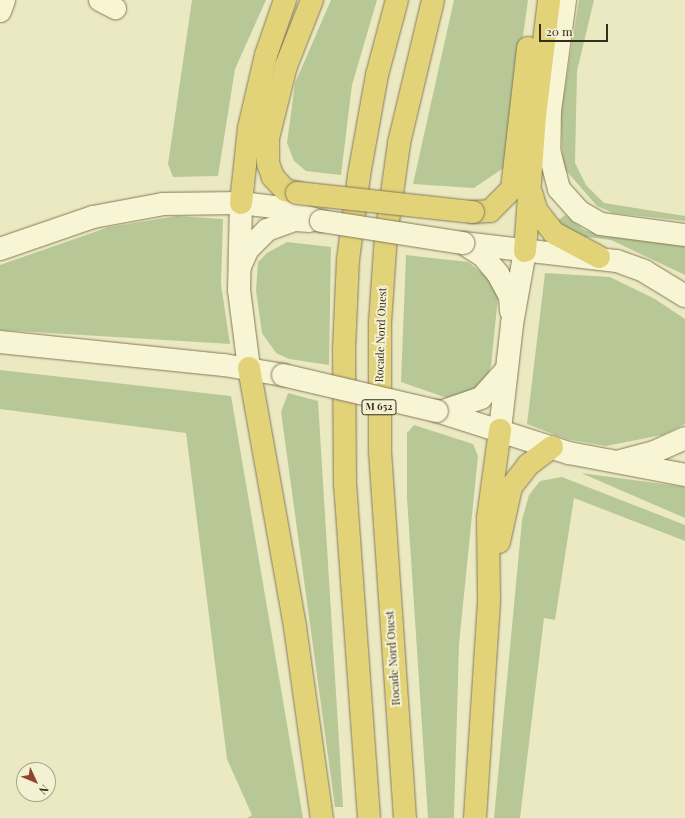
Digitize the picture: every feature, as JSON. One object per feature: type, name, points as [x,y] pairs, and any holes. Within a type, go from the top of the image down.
[{"type":"highway","points":[[241,203],[249,128],[266,55],[285,0]]},
{"type":"highway","points":[[312,0],[286,66],[268,138],[268,163],[273,176],[285,190],[297,193],[473,212],[490,211],[512,189],[523,78],[537,0]]},
{"type":"highway","points":[[369,818],[345,485],[344,350],[348,260],[359,175],[377,75],[397,0]]},
{"type":"highway","name":"Rocade Nord Ouest","points":[[405,818],[380,450],[380,323],[386,236],[397,158],[433,0]]},
{"type":"highway","points":[[525,251],[531,187],[535,116],[549,0]]},
{"type":"highway","points":[[531,187],[536,210],[554,233],[599,257]]},
{"type":"highway","points":[[250,368],[295,627],[322,818]]},
{"type":"highway","points":[[476,818],[488,600],[488,518],[500,430]]},
{"type":"highway","points":[[488,600],[511,487],[528,465],[552,447]]},
{"type":"street","points":[[0,11],[4,0]]},
{"type":"street","points":[[565,0],[550,112],[549,150],[559,189],[580,212],[601,224],[685,235]]},
{"type":"street","points":[[2,247],[114,212],[185,203],[241,203],[274,207],[321,221]]},
{"type":"street","points":[[241,203],[238,270],[250,368]]},
{"type":"street","points":[[238,270],[248,249],[268,230],[295,220],[321,221],[463,243],[525,251],[599,257],[644,271],[685,296]]},
{"type":"street","points":[[463,243],[484,256],[498,274],[510,297],[512,324]]},
{"type":"street","points":[[500,430],[512,324],[525,251]]},
{"type":"street","points":[[0,342],[250,368],[439,412],[552,447],[685,475]]},
{"type":"street","points":[[439,412],[481,398],[506,370]]},
{"type":"street","points":[[613,461],[649,454],[685,438]]},
{"type":"green space","points":[[192,0],[266,0],[235,69],[218,176],[173,177],[168,164]]},
{"type":"green space","points":[[331,0],[377,0],[352,85],[341,175],[306,171],[294,161],[287,143],[295,83]]},
{"type":"green space","points":[[454,0],[528,0],[505,167],[474,188],[413,184]]},
{"type":"green space","points":[[579,0],[594,0],[577,71],[575,163],[586,185],[604,203],[685,216],[685,221],[613,213],[597,206],[563,167],[561,114]]},
{"type":"green space","points":[[565,215],[584,230],[603,236],[685,245],[685,275],[611,240],[578,236],[556,222]]},
{"type":"green space","points":[[177,216],[223,219],[221,284],[230,344],[0,330],[0,265],[109,227]]},
{"type":"green space","points":[[287,242],[331,247],[329,365],[289,359],[276,353],[262,333],[256,291],[258,262],[267,253]]},
{"type":"green space","points":[[406,255],[468,262],[492,281],[498,297],[491,366],[486,381],[469,394],[447,398],[401,382]]},
{"type":"green space","points":[[545,273],[610,277],[655,299],[685,319],[685,424],[662,435],[606,446],[566,439],[527,424]]},
{"type":"green space","points":[[0,370],[231,396],[303,818],[247,818],[252,815],[227,759],[186,433],[0,409]]},
{"type":"green space","points":[[288,393],[318,401],[343,807],[335,807],[281,412]]},
{"type":"green space","points":[[414,425],[473,444],[478,456],[459,644],[454,818],[428,818],[407,498],[407,433]]},
{"type":"green space","points":[[581,473],[685,487],[685,518]]},
{"type":"green space","points":[[562,477],[685,525],[685,541],[574,498],[555,620],[544,618],[520,818],[494,818],[522,520],[529,495],[540,481]]}]
